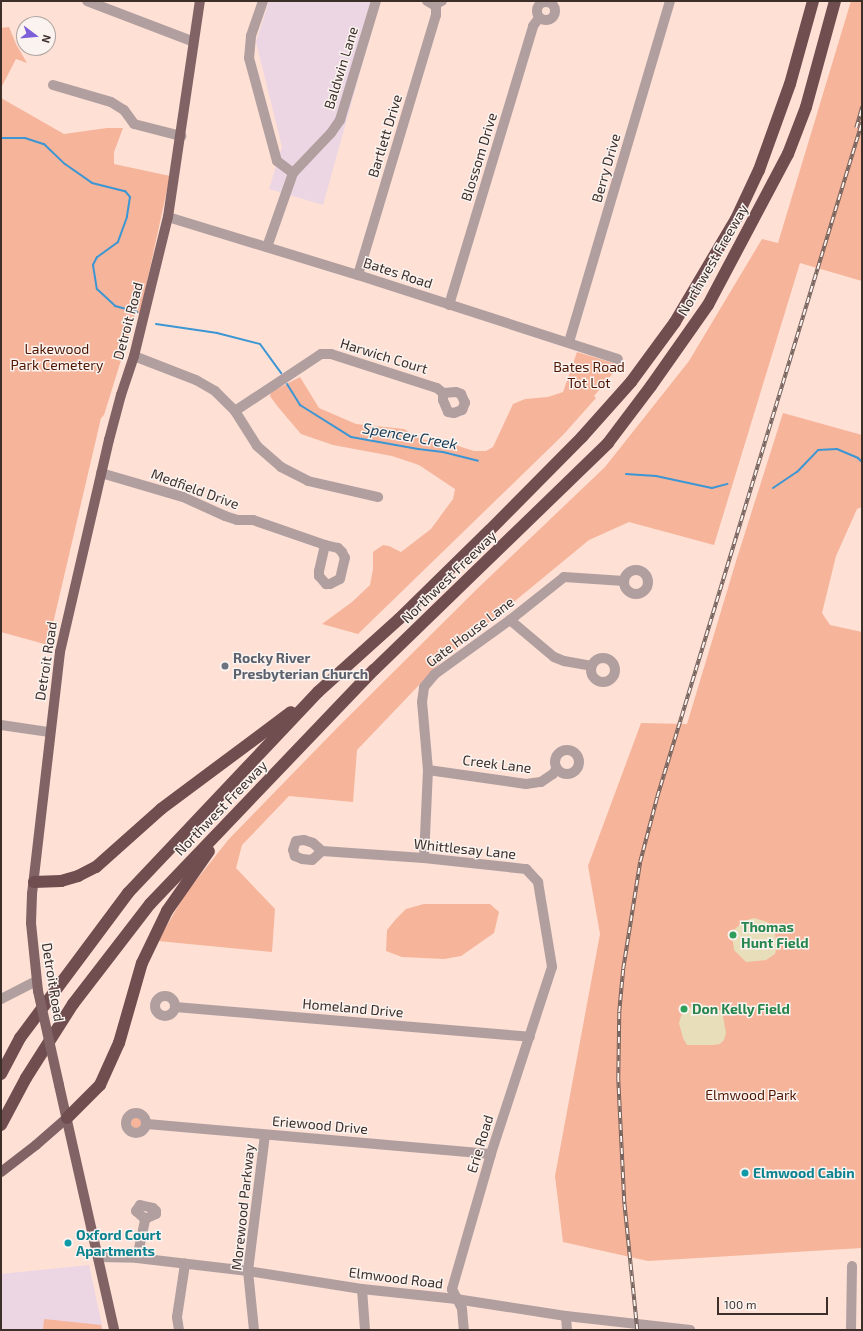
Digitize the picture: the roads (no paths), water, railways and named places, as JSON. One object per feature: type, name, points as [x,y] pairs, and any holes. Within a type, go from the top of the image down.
[{"type":"highway","name":"Northwest Freeway","points":[[1,1074],[20,1038],[128,893],[318,692],[407,611],[582,437],[631,382],[670,328],[736,219],[758,170],[790,84],[814,1]]},
{"type":"highway","name":"Northwest Freeway","points":[[1,1125],[26,1078],[73,1004],[150,904],[374,670],[608,443],[651,386],[708,305],[788,154],[806,107],[835,1]]},
{"type":"highway","points":[[34,882],[61,881],[78,876],[96,867],[161,809],[318,692]]},
{"type":"highway","points":[[67,1118],[100,1085],[119,1043],[142,963],[167,911],[231,819]]},
{"type":"main road","name":"Detroit Road","points":[[114,1330],[37,986],[31,923],[49,732],[63,633],[101,473],[121,395],[134,356],[168,217],[181,136],[192,41],[200,1]]},
{"type":"main road","points":[[1,1172],[36,1145],[67,1118]]},
{"type":"street","points":[[87,1],[192,41]]},
{"type":"street","points":[[263,1],[251,36],[249,58],[277,161],[293,173]]},
{"type":"street","name":"Baldwin Lane","points":[[267,247],[293,173],[340,120],[376,1]]},
{"type":"street","name":"Berry Drive","points":[[569,342],[670,1]]},
{"type":"street","name":"Bartlett Drive","points":[[358,275],[436,15],[435,2]]},
{"type":"street","name":"Blossom Drive","points":[[449,305],[533,26],[539,18]]},
{"type":"street","points":[[53,85],[111,102],[124,110],[134,124],[181,136]]},
{"type":"street","name":"Bates Road","points":[[168,217],[569,342],[618,360]]},
{"type":"street","name":"Harwich Court","points":[[235,412],[321,354],[331,354],[437,388],[443,393]]},
{"type":"street","points":[[134,356],[196,380],[215,391],[235,412],[257,446],[281,468],[308,481],[378,497]]},
{"type":"street","name":"Medfield Drive","points":[[101,473],[184,497],[225,516],[238,520],[253,520],[325,545]]},
{"type":"street","name":"Gate House Lane","points":[[424,858],[428,770],[422,702],[424,688],[435,674],[510,620],[564,577],[624,581]]},
{"type":"street","points":[[510,620],[554,657],[564,661],[592,666]]},
{"type":"street","points":[[1,725],[49,732]]},
{"type":"street","name":"Creek Lane","points":[[428,770],[526,784],[541,782],[553,774],[557,768]]},
{"type":"street","name":"Whittlesay Lane","points":[[322,851],[424,858],[526,869],[538,882],[552,967]]},
{"type":"street","name":"Erie Road","points":[[464,1330],[462,1309],[452,1289],[492,1154],[552,967]]},
{"type":"street","points":[[1,1000],[37,986]]},
{"type":"street","name":"Homeland Drive","points":[[175,1007],[530,1037]]},
{"type":"street","name":"Eriewood Drive","points":[[147,1124],[492,1154]]},
{"type":"street","name":"Morewood Parkway","points":[[254,1330],[248,1271],[265,1135]]},
{"type":"street","points":[[137,1258],[145,1219]]},
{"type":"street","name":"Elmwood Road","points":[[98,1257],[137,1258],[248,1271],[362,1289],[456,1299],[566,1316],[690,1330]]},
{"type":"street","points":[[179,1330],[177,1317],[185,1264]]},
{"type":"street","points":[[851,1330],[852,1266]]},
{"type":"street","points":[[362,1289],[365,1330]]},
{"type":"street","points":[[566,1316],[567,1330]]},
{"type":"waterway","name":"Spencer Creek","points":[[1,138],[25,138],[44,144],[65,164],[92,183],[125,191],[130,197],[127,217],[118,242],[97,257],[93,265],[97,289],[115,306],[137,312]]},
{"type":"waterway","name":"Spencer Creek","points":[[156,324],[217,333],[260,344],[281,373]]},
{"type":"waterway","name":"Spencer Creek","points":[[287,384],[300,405],[351,437],[443,452],[478,461]]},
{"type":"waterway","name":"Spencer Creek","points":[[773,488],[797,472],[818,450],[837,449],[858,458],[862,462]]},
{"type":"waterway","name":"Spencer Creek","points":[[626,474],[656,476],[712,488],[727,484]]},
{"type":"railway","points":[[856,128],[862,107]]},
{"type":"railway","points":[[637,1330],[624,1202],[618,1079],[619,1012],[623,969],[640,862],[657,797],[862,122]]},
{"type":"place","name":"Rocky River Presbyterian Church","points":[[225,666]]},
{"type":"place","name":"Thomas Hunt Field","points":[[733,935]]},
{"type":"place","name":"Don Kelly Field","points":[[684,1009]]},
{"type":"place","name":"Elmwood Cabin","points":[[745,1173]]},
{"type":"place","name":"Oxford Court Apartments","points":[[68,1243]]},
{"type":"park label","name":"Lakewood Park Cemetery","points":[[57,358]]},
{"type":"park label","name":"Bates Road Tot Lot","points":[[589,376]]},
{"type":"park label","name":"Elmwood Park","points":[[751,1095]]}]
